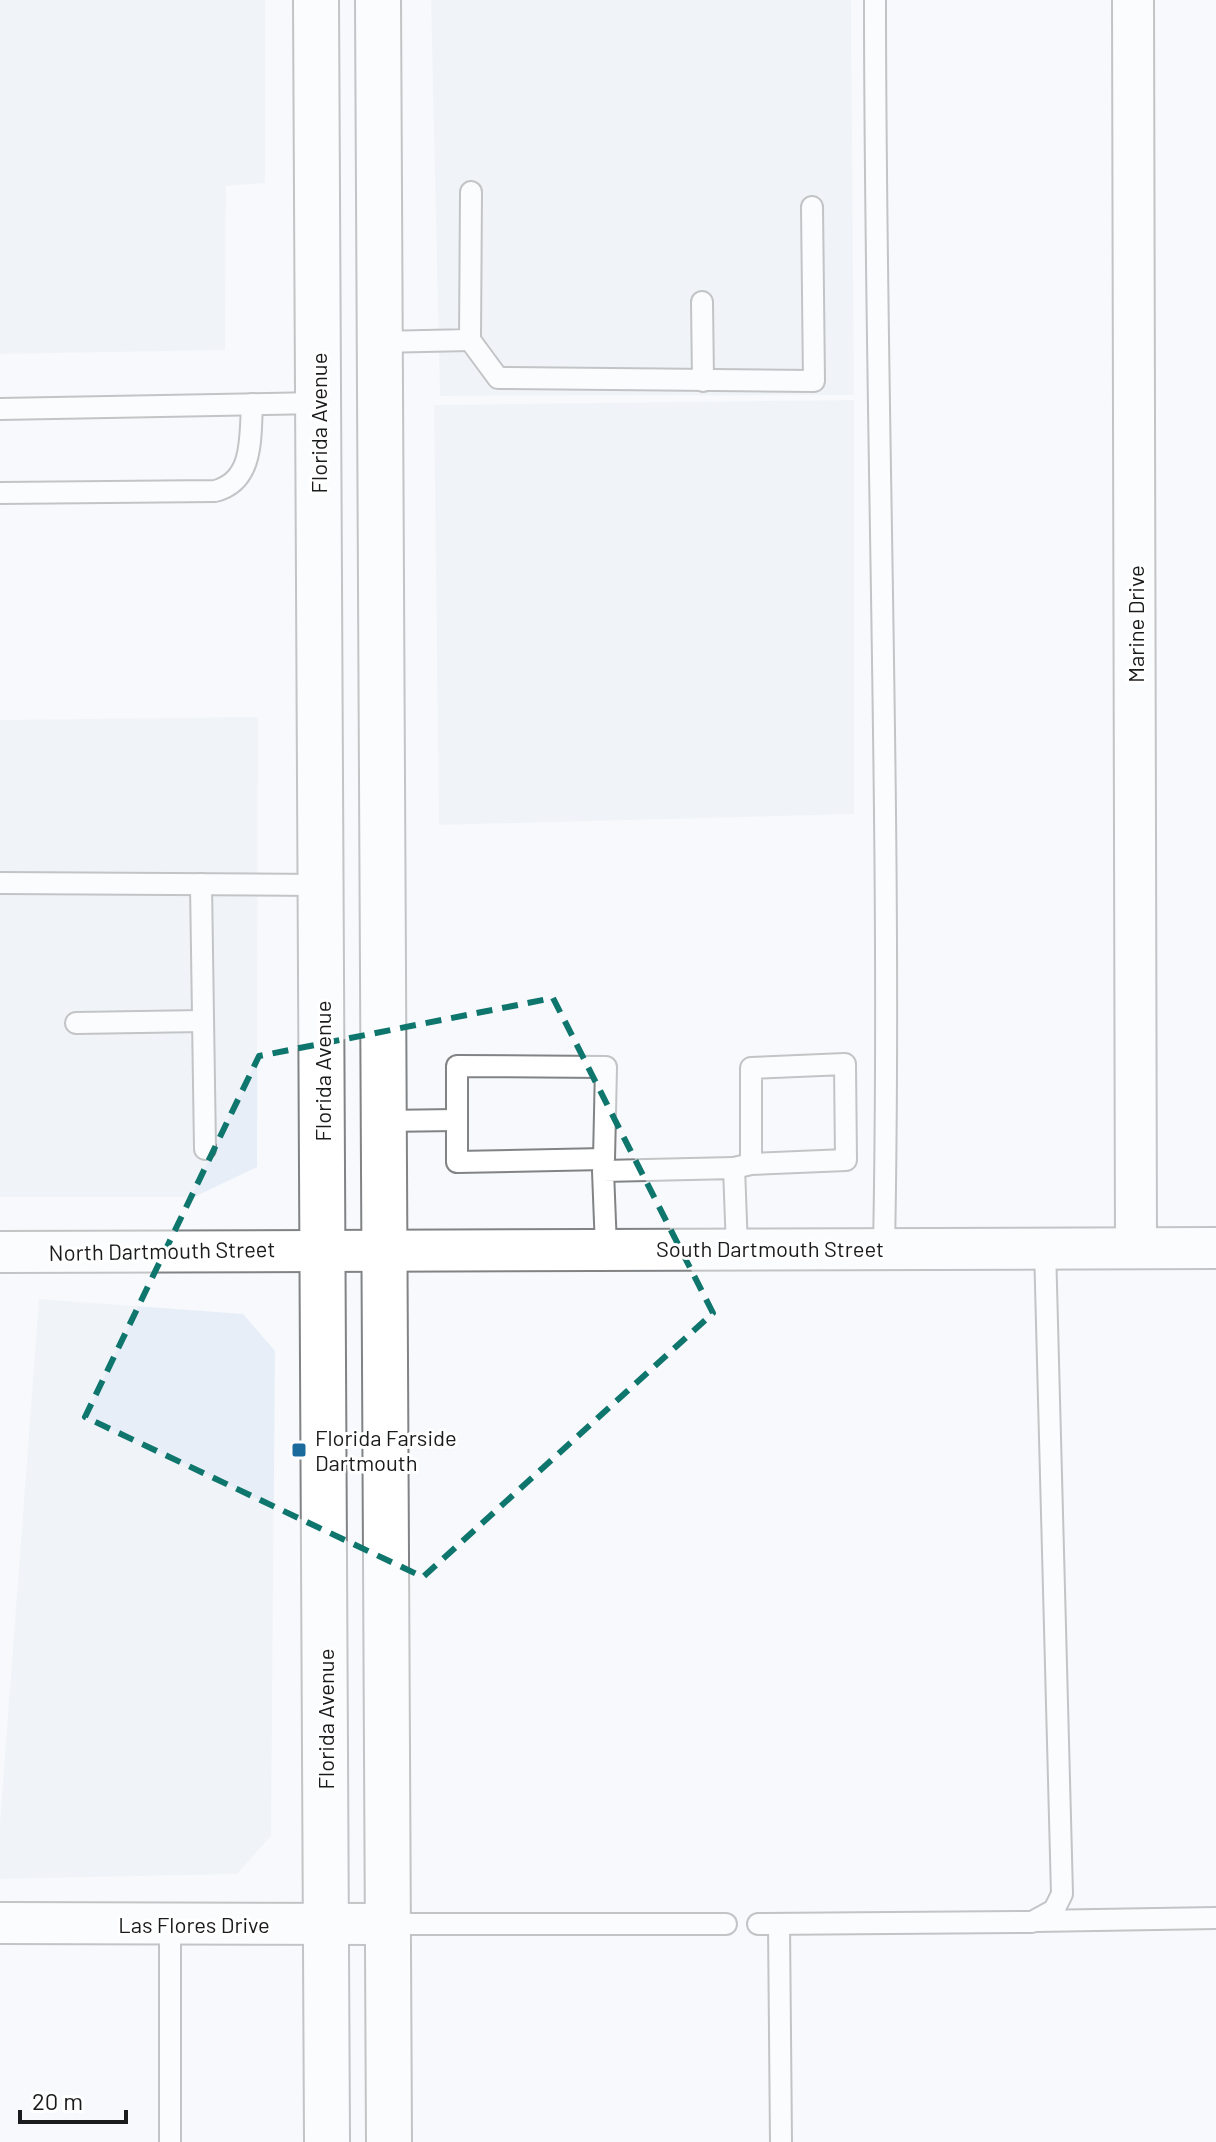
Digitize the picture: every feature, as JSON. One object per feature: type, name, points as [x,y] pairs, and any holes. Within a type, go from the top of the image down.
[{"type":"main road","name":"Florida Avenue","points":[[316,0],[327,2142]]},
{"type":"main road","points":[[378,0],[389,2142]]},
{"type":"street","name":"Marine Drive","points":[[1133,0],[1136,1248]]},
{"type":"street","name":"South Dartmouth Street","points":[[323,1249],[1216,1248]]},
{"type":"street","name":"North Dartmouth Street","points":[[0,1252],[323,1249]]},
{"type":"street","name":"Las Flores Drive","points":[[0,1923],[388,1924]]},
{"type":"lane","points":[[875,0],[884,649],[887,1093],[884,1248]]},
{"type":"lane","points":[[471,192],[470,340],[498,378],[814,381],[812,207]]},
{"type":"lane","points":[[702,302],[703,381]]},
{"type":"lane","points":[[379,342],[470,340]]},
{"type":"lane","points":[[0,409],[318,403]]},
{"type":"lane","points":[[0,493],[215,491],[230,487],[240,477],[248,453],[252,404]]},
{"type":"lane","points":[[0,883],[320,885]]},
{"type":"lane","points":[[201,884],[205,1149]]},
{"type":"lane","points":[[76,1023],[203,1021]]},
{"type":"lane","points":[[606,1248],[604,1165],[606,1067],[457,1066],[457,1162],[604,1165],[742,1166],[846,1160],[845,1064],[751,1068],[742,1166],[737,1248]]},
{"type":"lane","points":[[383,1121],[456,1120]]},
{"type":"lane","points":[[1032,1922],[1054,1910],[1062,1894],[1045,1247]]},
{"type":"lane","points":[[758,1924],[1216,1918]]},
{"type":"lane","points":[[170,1924],[170,2142]]},
{"type":"lane","points":[[388,1924],[726,1924]]},
{"type":"lane","points":[[779,1924],[781,2142]]},
{"type":"highlighted area","points":[[553,998],[713,1313],[423,1577],[85,1417],[259,1056]]},
{"type":"shaded area","points":[[0,0],[265,0],[265,183],[226,186],[225,350],[0,354]]},
{"type":"shaded area","points":[[431,0],[851,0],[854,395],[440,396]]},
{"type":"shaded area","points":[[854,400],[854,814],[439,825],[434,405]]},
{"type":"shaded area","points":[[258,717],[257,1167],[194,1197],[0,1197],[0,720]]},
{"type":"shaded area","points":[[39,1299],[243,1314],[275,1351],[271,1836],[237,1874],[0,1879],[0,1823]]},
{"type":"place","name":"Florida Farside Dartmouth","points":[[299,1450]]}]
